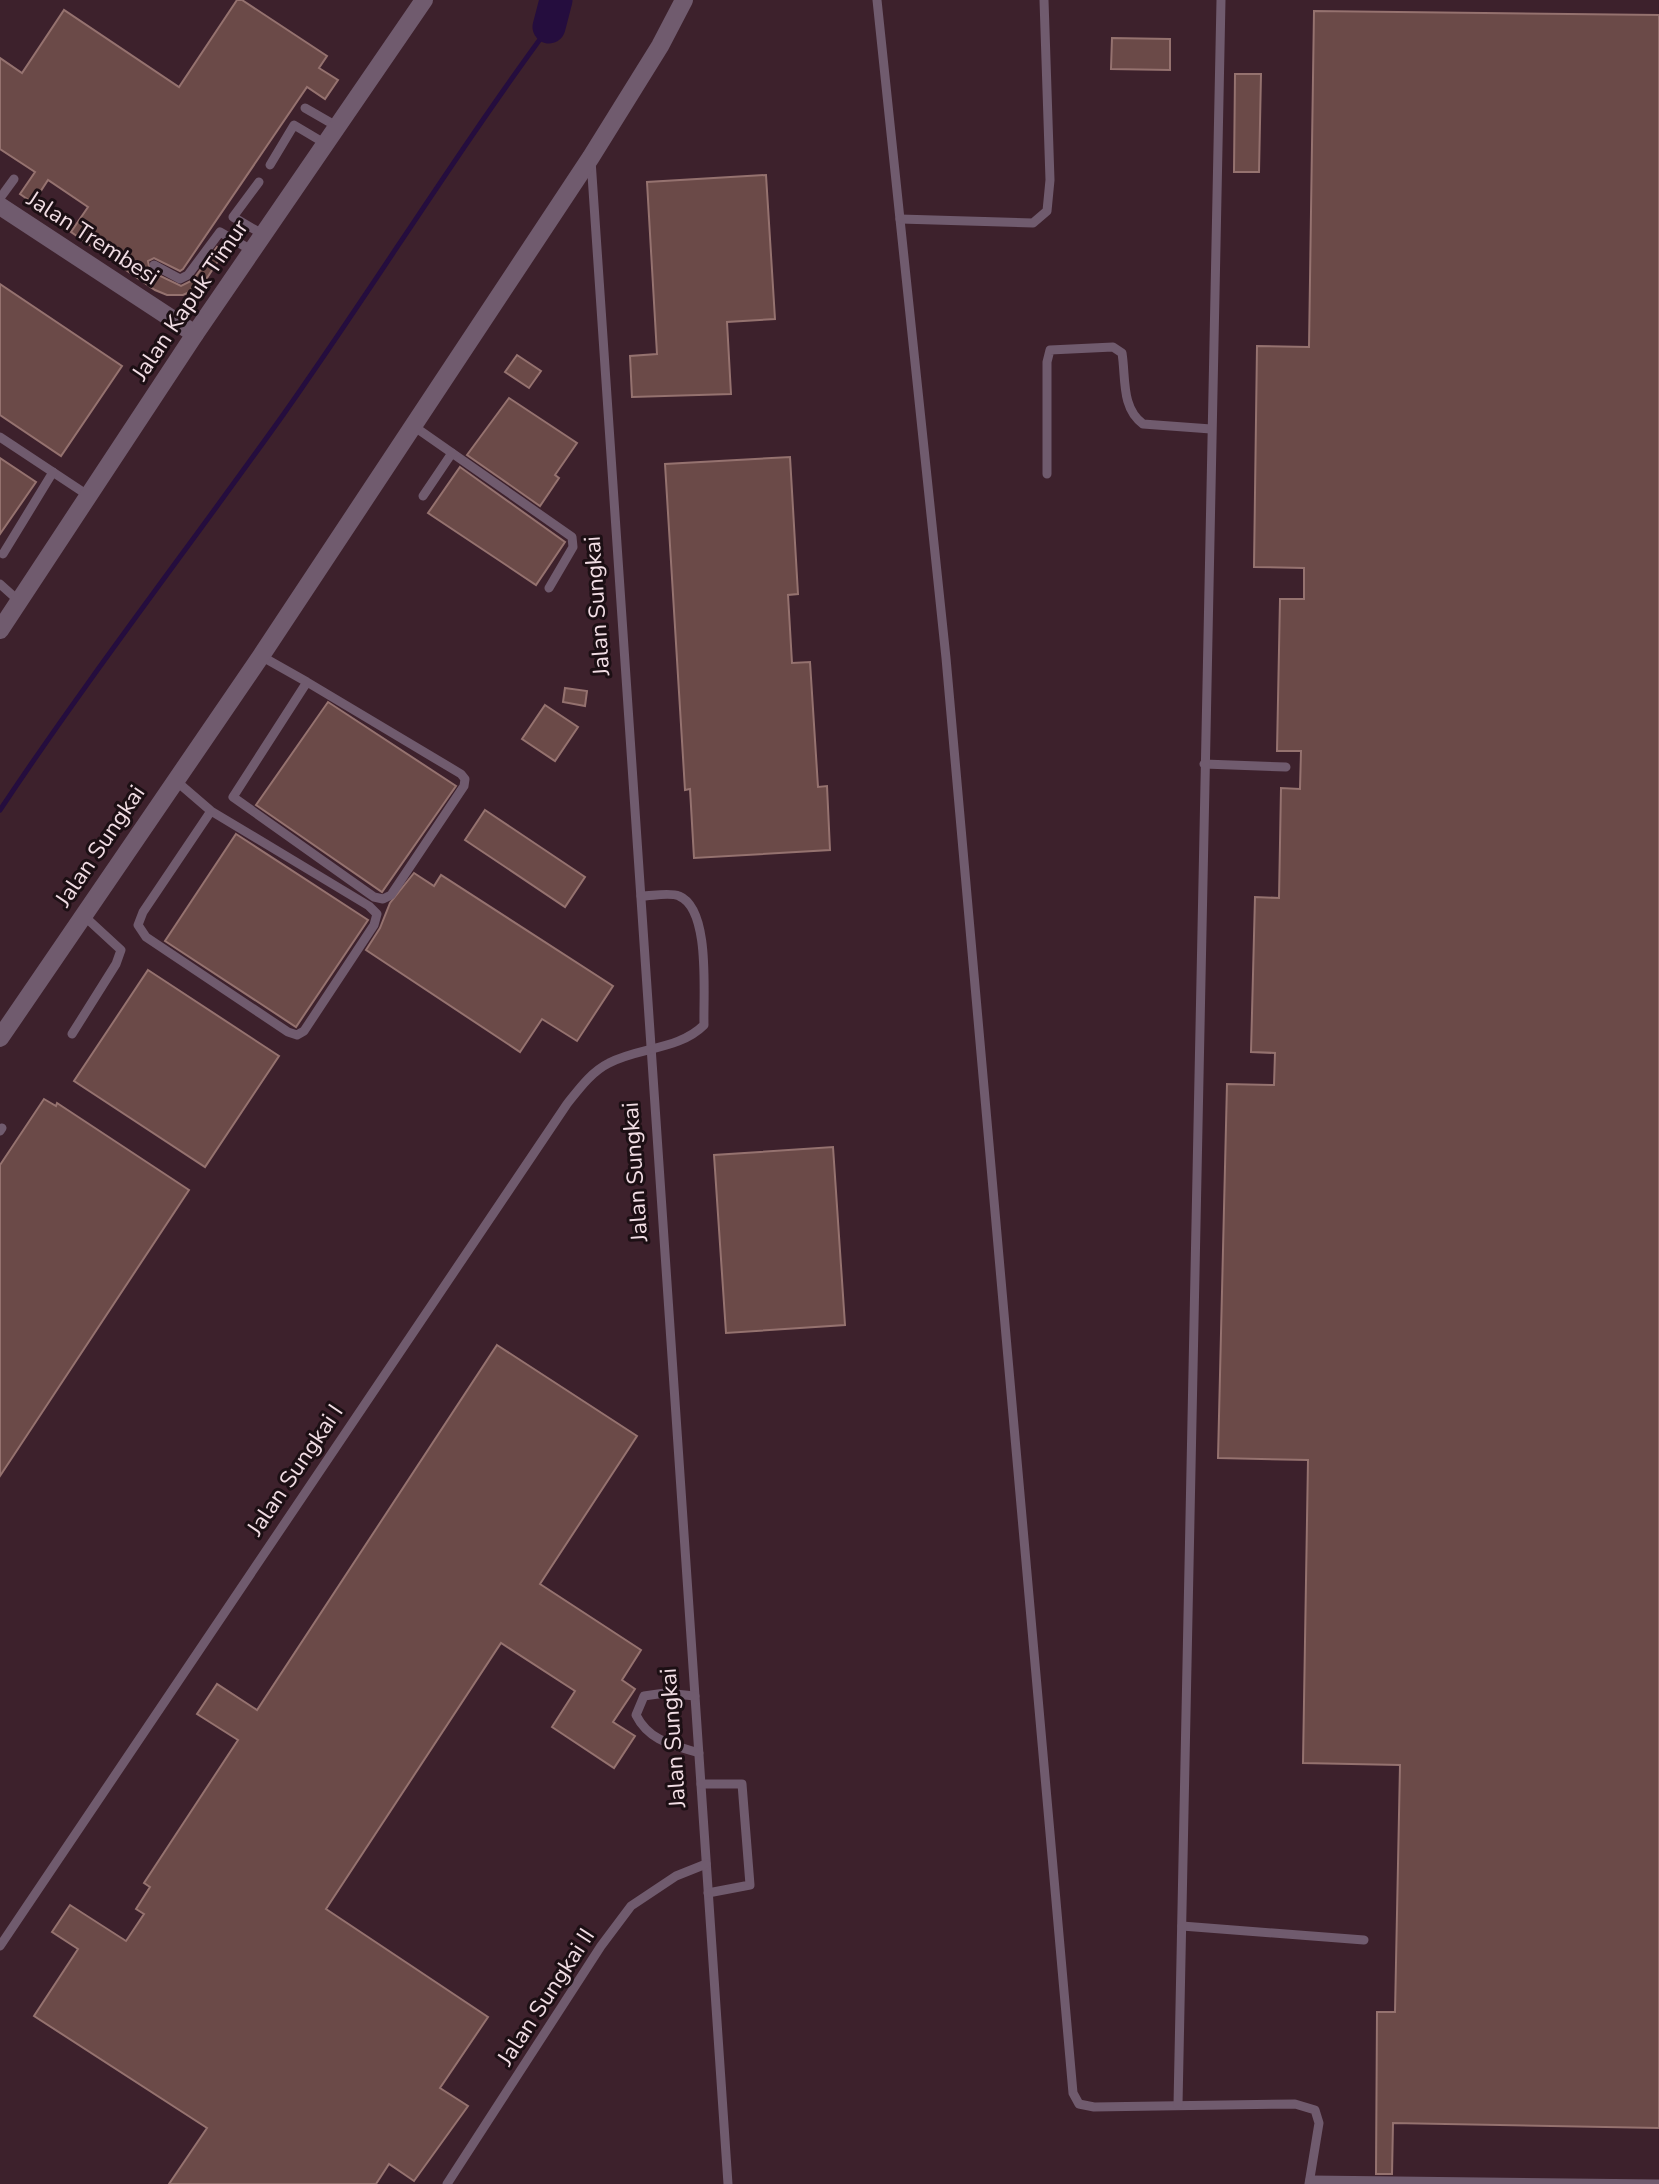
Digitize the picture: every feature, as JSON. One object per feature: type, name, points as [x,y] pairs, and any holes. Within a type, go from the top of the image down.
[{"type":"street","name":"Jalan Kapuk Timur","points":[[0,630],[195,334],[340,127],[424,0]]},
{"type":"street","name":"Jalan Sungkai","points":[[0,1038],[174,779],[261,656],[591,157],[660,46],[684,0]]},
{"type":"street","name":"Jalan Trembesi","points":[[0,206],[195,334]]},
{"type":"lane","points":[[877,0],[947,672],[1073,2093],[1079,2104],[1094,2107],[1295,2104],[1315,2110],[1319,2123],[1309,2182],[1659,2184]]},
{"type":"lane","points":[[900,219],[1033,223],[1047,211],[1049,180],[1044,0]]},
{"type":"lane","points":[[1178,2105],[1210,429],[1221,0]]},
{"type":"lane","points":[[305,108],[340,127]]},
{"type":"lane","points":[[270,165],[294,125],[327,145]]},
{"type":"lane","name":"Jalan Sungkai","points":[[591,157],[728,2184]]},
{"type":"lane","points":[[0,198],[14,179]]},
{"type":"lane","points":[[259,183],[233,218],[264,235]]},
{"type":"lane","points":[[154,265],[180,279],[188,275],[220,232],[253,251]]},
{"type":"lane","points":[[1047,474],[1047,362],[1051,350],[1113,347],[1122,353],[1127,402],[1136,419],[1143,424],[1210,429]]},
{"type":"lane","points":[[412,425],[572,537],[573,547],[549,588]]},
{"type":"lane","points":[[0,437],[89,496]]},
{"type":"lane","points":[[424,496],[452,453]]},
{"type":"lane","points":[[3,554],[53,472]]},
{"type":"lane","points":[[0,584],[20,602]]},
{"type":"lane","points":[[261,656],[307,682],[461,774],[465,779],[464,786],[391,895],[383,899],[374,897],[233,797],[307,682]]},
{"type":"lane","points":[[1204,764],[1286,767]]},
{"type":"lane","points":[[174,779],[211,811],[369,906],[377,914],[367,936],[304,1031],[298,1035],[288,1032],[146,937],[138,925],[143,912],[211,811]]},
{"type":"lane","name":"Jalan Sungkai I","points":[[0,1946],[567,1104],[587,1079],[610,1062],[695,1034],[704,1025],[701,925],[693,906],[678,895],[641,896]]},
{"type":"lane","points":[[72,1034],[116,964],[121,950],[83,915]]},
{"type":"lane","points":[[695,1696],[665,1693],[644,1696],[636,1715],[643,1729],[660,1741],[699,1753]]},
{"type":"lane","points":[[701,1784],[742,1784],[750,1885],[708,1893]]},
{"type":"lane","name":"Jalan Sungkai II","points":[[447,2184],[601,1946],[631,1906],[676,1876],[706,1864]]},
{"type":"lane","points":[[1182,1926],[1364,1940]]},
{"type":"building","points":[[237,0],[242,0],[327,56],[319,68],[338,80],[325,99],[307,87],[183,269],[180,271],[154,258],[148,261],[150,271],[181,286],[193,280],[217,247],[224,252],[203,284],[183,295],[167,295],[155,290],[71,232],[88,207],[48,180],[33,203],[20,194],[35,172],[0,149],[0,58],[22,73],[64,10],[179,87]]},
{"type":"building","points":[[1314,11],[1659,15],[1659,2128],[1393,2123],[1392,2174],[1376,2174],[1377,2012],[1395,2012],[1400,1765],[1303,1763],[1308,1460],[1218,1458],[1227,1084],[1274,1085],[1275,1053],[1251,1052],[1255,897],[1279,898],[1281,788],[1300,789],[1301,751],[1277,751],[1280,599],[1304,599],[1304,568],[1254,567],[1257,346],[1309,347]]},
{"type":"building","points":[[1112,38],[1170,39],[1170,70],[1111,69]]},
{"type":"building","points":[[1235,74],[1261,74],[1259,172],[1234,172]]},
{"type":"building","points":[[766,175],[775,319],[727,322],[731,394],[632,397],[630,356],[657,354],[647,182]]},
{"type":"building","points":[[0,284],[122,366],[61,456],[0,415]]},
{"type":"building","points":[[517,355],[541,371],[529,388],[505,372]]},
{"type":"building","points":[[509,398],[577,443],[555,475],[559,478],[540,506],[467,455]]},
{"type":"building","points":[[790,457],[798,594],[788,595],[792,663],[810,662],[818,787],[827,786],[830,850],[694,858],[690,789],[685,790],[665,464]]},
{"type":"building","points":[[0,458],[36,482],[0,534]]},
{"type":"building","points":[[460,467],[565,542],[536,585],[428,513]]},
{"type":"building","points":[[565,688],[587,691],[585,706],[563,702]]},
{"type":"building","points":[[328,702],[456,786],[382,892],[256,805]]},
{"type":"building","points":[[545,705],[578,727],[555,761],[522,739]]},
{"type":"building","points":[[485,810],[585,877],[565,907],[465,840]]},
{"type":"building","points":[[236,834],[368,920],[296,1027],[165,941]]},
{"type":"building","points":[[414,873],[434,886],[441,875],[613,986],[577,1041],[542,1019],[520,1052],[366,950],[380,928],[390,903]]},
{"type":"building","points":[[148,970],[279,1056],[205,1167],[74,1081]]},
{"type":"building","points":[[44,1099],[56,1106],[57,1103],[189,1190],[0,1476],[0,1165]]},
{"type":"building","points":[[833,1147],[845,1325],[726,1333],[714,1155]]},
{"type":"building","points":[[497,1345],[637,1436],[540,1584],[641,1650],[622,1680],[635,1689],[613,1722],[635,1736],[614,1768],[552,1727],[575,1691],[501,1643],[326,1909],[488,2017],[440,2088],[468,2106],[414,2181],[389,2164],[376,2184],[169,2184],[207,2128],[34,2016],[78,1949],[52,1932],[70,1905],[126,1941],[144,1914],[136,1909],[150,1887],[144,1883],[238,1740],[197,1714],[217,1684],[257,1710]]},
{"type":"waterway","points":[[549,27],[556,0]]},
{"type":"waterway","points":[[0,810],[104,660],[283,415],[549,27]]}]
